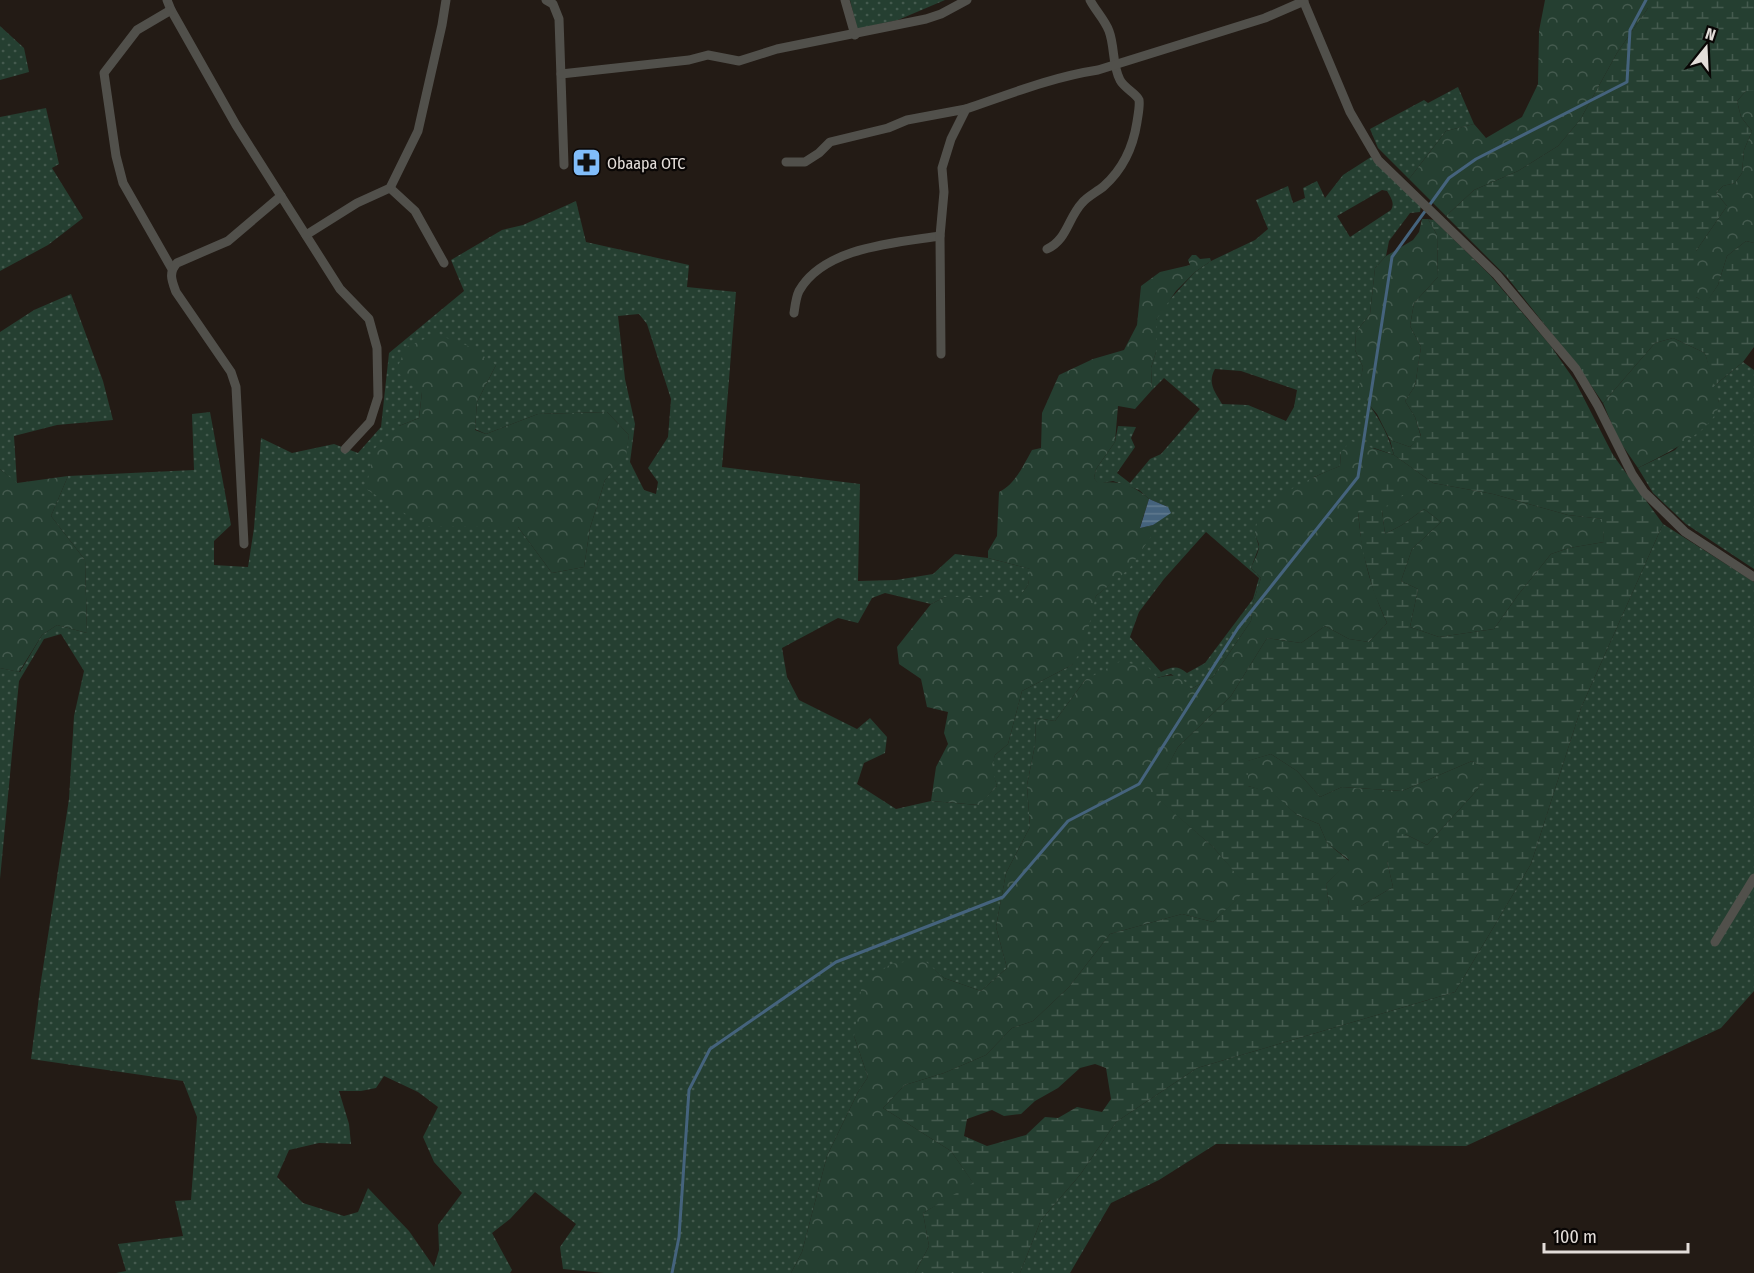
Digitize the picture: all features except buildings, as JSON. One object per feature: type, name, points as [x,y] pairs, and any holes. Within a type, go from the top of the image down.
[{"type":"street","points":[[306,235],[357,203],[390,188],[418,131],[446,0]]},
{"type":"street","points":[[546,0],[553,4],[559,19],[564,165]]},
{"type":"street","points":[[845,0],[855,34]]},
{"type":"street","points":[[561,74],[689,60],[708,55],[739,61],[777,49],[926,19],[967,0]]},
{"type":"street","points":[[1047,249],[1056,245],[1082,202],[1104,186],[1124,163],[1132,148],[1139,100],[1137,95],[1126,89],[1120,80],[1109,29],[1089,0]]},
{"type":"street","points":[[786,162],[805,162],[830,142],[888,128],[907,120],[966,109],[1033,85],[1115,64],[1265,18],[1303,1],[1350,112],[1378,160],[1497,275],[1576,369],[1644,492],[1684,532],[1754,577]]},
{"type":"street","points":[[172,269],[123,183],[116,156],[104,73],[137,30],[169,5],[236,125],[340,289],[369,319],[377,348],[378,397],[370,422],[345,449]]},
{"type":"street","points":[[941,354],[940,236],[944,192],[942,168],[951,139],[966,109]]},
{"type":"street","points":[[390,188],[415,211],[444,263]]},
{"type":"street","points":[[244,544],[236,387],[231,372],[176,292],[171,278],[172,269],[177,263],[228,241],[281,196]]},
{"type":"street","points":[[794,313],[798,293],[811,275],[836,259],[870,248],[940,236]]},
{"type":"street","points":[[1715,942],[1754,878]]},
{"type":"green space","points":[[850,0],[945,0],[898,20],[857,29]]},
{"type":"green space","points":[[1545,0],[1648,0],[1648,8],[1617,53],[1580,120],[1558,146],[1518,171],[1474,190],[1446,216],[1409,179],[1446,131],[1474,124],[1486,138],[1522,117],[1538,84],[1539,31]]},
{"type":"green space","points":[[1648,0],[1754,0],[1754,91],[1746,91],[1737,101],[1741,117],[1752,131],[1744,150],[1742,173],[1735,183],[1723,186],[1716,193],[1727,206],[1696,251],[1696,297],[1706,302],[1718,285],[1727,256],[1746,241],[1754,243],[1754,347],[1743,362],[1714,386],[1705,353],[1673,338],[1655,343],[1603,403],[1579,368],[1507,277],[1446,216],[1474,190],[1518,171],[1558,146],[1580,120],[1617,53],[1648,8]]},
{"type":"green space","points":[[0,26],[24,48],[29,72],[0,80]]},
{"type":"green space","points":[[1458,87],[1474,124],[1446,131],[1409,179],[1378,148],[1370,129],[1424,100],[1428,103]]},
{"type":"green space","points":[[1746,91],[1754,91],[1754,243],[1746,241],[1727,256],[1718,285],[1706,303],[1696,297],[1696,251],[1727,206],[1716,193],[1723,186],[1735,183],[1742,173],[1744,150],[1752,131],[1741,117],[1737,101]]},
{"type":"green space","points":[[46,108],[59,164],[52,168],[83,218],[48,245],[0,271],[0,117]]},
{"type":"green space","points":[[1371,157],[1421,206],[1420,212],[1410,213],[1389,241],[1386,256],[1375,268],[1370,314],[1356,332],[1355,350],[1363,367],[1359,392],[1380,421],[1394,455],[1374,448],[1341,452],[1340,466],[1314,477],[1255,533],[1259,547],[1251,568],[1261,578],[1253,603],[1251,621],[1213,677],[1191,689],[1171,674],[1157,678],[1085,680],[1055,721],[1036,718],[1035,745],[1027,785],[1030,827],[1006,873],[996,927],[1007,968],[981,991],[944,978],[923,960],[854,1036],[868,1077],[858,1092],[827,1156],[802,1252],[791,1273],[604,1273],[563,1269],[560,1247],[576,1224],[535,1192],[510,1219],[492,1233],[512,1270],[510,1273],[116,1273],[126,1271],[118,1244],[183,1236],[175,1201],[191,1200],[197,1117],[183,1081],[31,1059],[69,799],[74,716],[84,671],[61,634],[44,639],[19,681],[0,879],[0,668],[20,672],[42,635],[57,625],[87,633],[85,560],[51,516],[68,476],[194,470],[192,414],[210,412],[231,525],[214,541],[214,565],[248,567],[254,528],[261,438],[292,453],[334,444],[358,453],[381,427],[389,353],[464,291],[451,260],[502,230],[523,225],[576,201],[586,242],[689,265],[687,287],[736,292],[722,467],[860,484],[858,581],[896,580],[933,574],[955,554],[988,558],[1031,569],[1028,585],[1017,601],[989,597],[945,597],[931,604],[885,593],[872,598],[858,623],[838,618],[782,648],[787,677],[799,700],[857,729],[870,718],[887,737],[885,753],[864,763],[857,784],[896,809],[931,801],[978,805],[997,786],[991,768],[995,755],[1008,744],[1022,691],[1072,665],[1096,596],[1109,585],[1151,535],[1140,528],[1153,525],[1168,507],[1149,499],[1139,490],[1113,481],[1098,484],[1094,478],[1096,469],[1115,442],[1118,426],[1136,427],[1131,438],[1135,447],[1117,473],[1130,483],[1150,459],[1161,454],[1200,409],[1164,378],[1152,390],[1151,368],[1156,352],[1156,320],[1163,307],[1195,272],[1211,261],[1255,240],[1268,229],[1256,200],[1288,186],[1293,203],[1305,198],[1303,188],[1317,181],[1325,198],[1343,175]],"holes":[[[1382,190],[1387,191],[1393,205],[1391,210],[1350,237],[1337,216]],[[639,314],[647,324],[671,399],[668,437],[648,468],[658,482],[656,494],[644,490],[630,462],[635,424],[625,379],[618,316]],[[496,365],[477,402],[475,429],[486,434],[538,414],[607,412],[629,435],[625,456],[605,480],[590,528],[584,567],[552,573],[518,527],[484,525],[399,426],[419,418],[422,392]],[[1215,369],[1241,371],[1297,390],[1294,407],[1286,421],[1248,405],[1222,404],[1213,387],[1212,379]],[[1206,532],[1259,578],[1253,599],[1205,663],[1187,673],[1174,668],[1161,672],[1130,637],[1139,612],[1164,579]],[[384,1076],[418,1092],[438,1107],[423,1137],[434,1162],[462,1193],[438,1225],[439,1250],[434,1267],[409,1231],[368,1188],[358,1212],[344,1216],[303,1203],[277,1177],[289,1150],[319,1143],[351,1144],[349,1124],[339,1091],[376,1088]]]},
{"type":"green space","points":[[1422,219],[1428,219],[1437,235],[1438,277],[1414,303],[1410,326],[1421,347],[1415,386],[1405,401],[1415,417],[1421,437],[1410,447],[1390,440],[1377,414],[1358,392],[1363,367],[1355,350],[1356,332],[1370,314],[1375,268],[1386,256],[1413,240],[1419,232]]},
{"type":"green space","points":[[1428,219],[1434,220],[1490,275],[1550,345],[1575,381],[1613,455],[1663,524],[1581,708],[1531,864],[1455,992],[1197,1068],[1116,1122],[1080,1175],[1041,1220],[1020,1273],[915,1273],[929,1246],[923,1213],[973,1183],[951,1151],[883,1108],[905,1085],[944,1073],[986,1055],[1012,1028],[1033,1021],[1069,987],[1110,934],[1182,914],[1213,922],[1248,888],[1213,847],[1152,794],[1178,747],[1231,696],[1267,638],[1301,643],[1325,626],[1349,639],[1369,642],[1387,623],[1374,593],[1362,549],[1358,512],[1372,492],[1391,478],[1407,493],[1382,510],[1385,534],[1424,509],[1441,522],[1412,549],[1401,581],[1418,589],[1410,627],[1439,637],[1494,629],[1551,554],[1569,548],[1604,542],[1602,519],[1568,515],[1493,494],[1433,483],[1394,455],[1390,440],[1410,447],[1421,436],[1415,417],[1405,401],[1415,386],[1421,347],[1410,326],[1414,303],[1438,277],[1437,235]],"holes":[[[1271,754],[1297,771],[1320,797],[1342,787],[1402,791],[1472,761],[1485,769],[1478,789],[1427,845],[1405,834],[1389,835],[1387,861],[1393,887],[1361,906],[1329,906],[1326,884],[1349,861],[1327,843],[1319,824],[1297,815],[1272,792],[1248,786],[1248,761]],[[1095,1064],[1106,1068],[1111,1099],[1102,1112],[1077,1107],[1058,1118],[1045,1117],[1026,1135],[987,1146],[964,1136],[967,1119],[992,1110],[1004,1116],[1021,1114],[1035,1101],[1058,1088],[1080,1068]]]},
{"type":"green space","points":[[1192,255],[1200,259],[1210,258],[1211,261],[1195,272],[1176,291],[1156,320],[1156,352],[1151,368],[1152,390],[1135,409],[1118,406],[1115,442],[1096,469],[1094,478],[1098,483],[1113,482],[1126,485],[1138,490],[1149,499],[1140,527],[1152,535],[1129,569],[1096,596],[1084,646],[1072,665],[1022,691],[1008,744],[995,755],[992,768],[997,786],[979,805],[931,801],[936,767],[948,744],[944,733],[948,712],[927,707],[921,679],[899,664],[897,647],[931,604],[945,597],[989,597],[995,591],[1017,600],[1028,585],[1030,569],[988,558],[988,551],[997,536],[999,492],[1014,479],[1032,450],[1041,448],[1042,413],[1059,375],[1093,359],[1124,350],[1137,325],[1141,286],[1160,272],[1190,265],[1188,260]]},
{"type":"green space","points":[[71,294],[103,381],[113,420],[57,425],[14,436],[17,484],[0,469],[0,332],[34,310]]},
{"type":"green space","points":[[436,334],[471,347],[496,365],[477,402],[475,430],[486,434],[538,414],[607,412],[629,435],[626,456],[605,480],[590,528],[584,567],[552,573],[518,527],[425,526],[366,489],[374,449],[399,426],[419,418],[422,392],[396,371],[406,347]]},
{"type":"green space","points":[[1673,338],[1705,353],[1719,403],[1709,423],[1698,433],[1673,450],[1638,468],[1618,439],[1603,403],[1655,343]]},
{"type":"green space","points":[[1743,362],[1754,370],[1754,569],[1686,524],[1653,493],[1638,468],[1675,450],[1719,402],[1714,386]]},
{"type":"green space","points":[[1351,441],[1394,455],[1433,483],[1493,494],[1568,515],[1603,519],[1604,542],[1569,548],[1551,554],[1494,629],[1439,637],[1410,627],[1418,589],[1401,581],[1412,549],[1441,522],[1424,509],[1385,534],[1382,510],[1358,512],[1367,569],[1387,623],[1369,642],[1349,639],[1325,626],[1301,643],[1267,638],[1231,696],[1178,747],[1153,794],[1213,847],[1249,888],[1213,922],[1182,914],[1110,934],[1069,987],[1033,1021],[1012,1028],[986,1055],[944,1073],[905,1085],[883,1108],[951,1151],[974,1184],[923,1213],[929,1246],[915,1273],[791,1273],[802,1252],[827,1156],[858,1092],[868,1077],[854,1036],[862,984],[891,964],[923,959],[944,978],[981,991],[1007,968],[996,927],[1006,873],[1030,827],[1027,785],[1035,745],[1036,718],[1055,721],[1085,680],[1121,661],[1149,668],[1157,678],[1177,676],[1191,689],[1213,677],[1251,621],[1253,603],[1261,578],[1251,568],[1259,549],[1255,533],[1258,521],[1265,510],[1288,491],[1340,466],[1341,452]]},
{"type":"green space","points":[[0,469],[17,483],[68,476],[51,516],[85,560],[87,633],[57,625],[42,635],[19,672],[0,668]]},
{"type":"green space","points":[[1663,524],[1754,582],[1754,991],[1721,1028],[1466,1146],[1216,1144],[1159,1180],[1111,1203],[1070,1273],[1020,1273],[1041,1220],[1080,1175],[1116,1122],[1197,1068],[1455,992],[1531,864],[1581,708]]},
{"type":"green space","points":[[1271,754],[1297,771],[1320,797],[1342,787],[1402,791],[1472,761],[1486,769],[1478,789],[1427,845],[1405,834],[1387,861],[1393,887],[1361,906],[1329,906],[1326,884],[1349,860],[1327,843],[1319,824],[1297,815],[1272,793],[1248,786],[1247,761]]},
{"type":"water","points":[[1149,499],[1168,507],[1171,513],[1153,525],[1140,528]]},
{"type":"waterway","points":[[672,1273],[679,1237],[689,1090],[710,1049],[836,962],[1003,897],[1068,821],[1139,784],[1238,628],[1358,477],[1392,257],[1449,178],[1476,159],[1627,82],[1630,30],[1646,0]]},
{"type":"place","name":"Obaapa OTC","points":[[586,163]]}]
